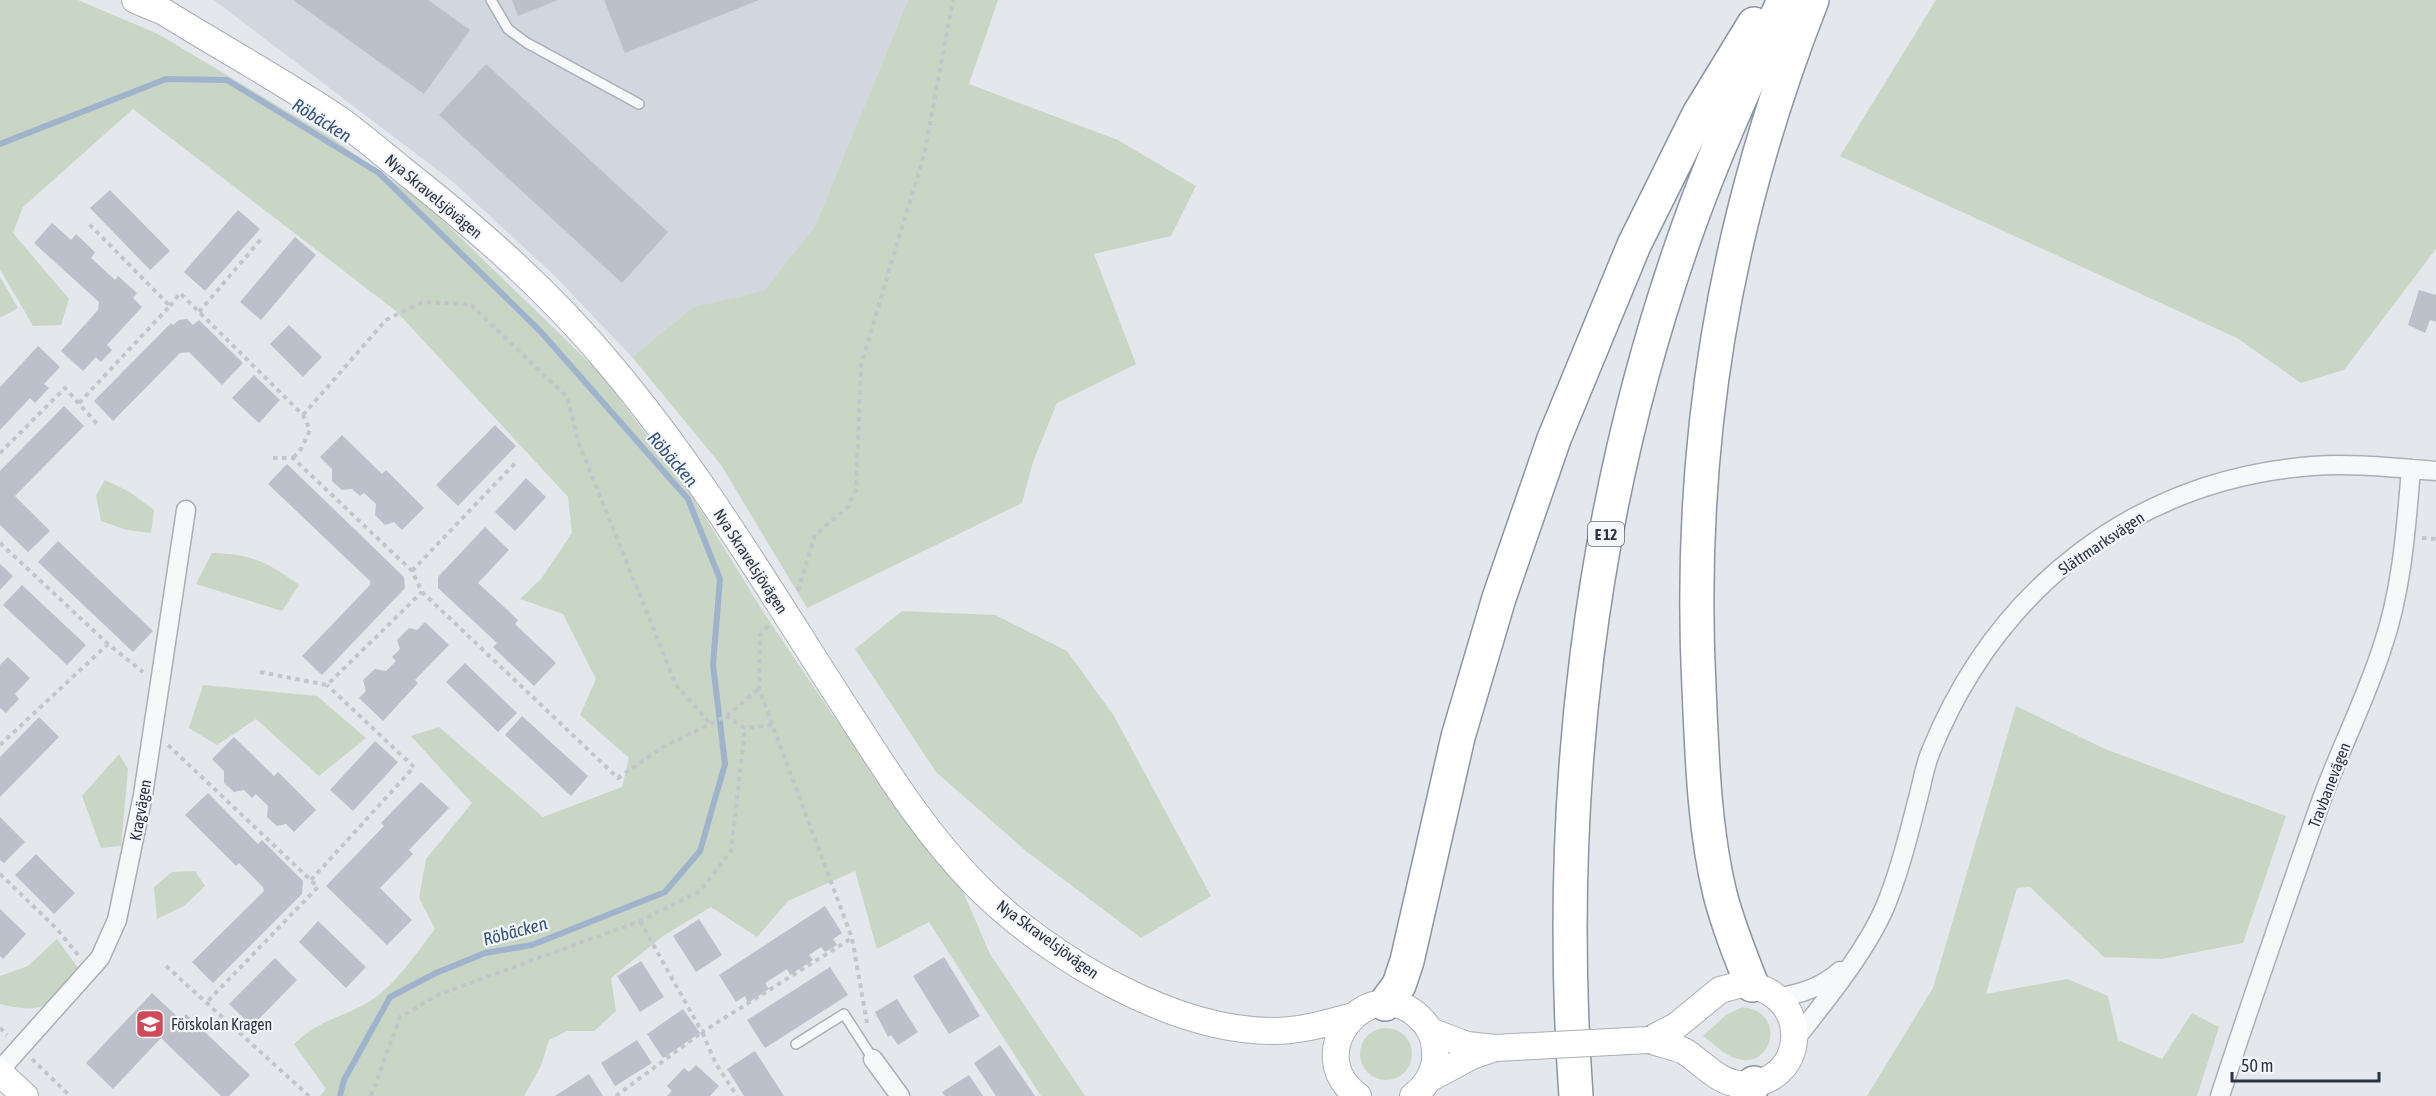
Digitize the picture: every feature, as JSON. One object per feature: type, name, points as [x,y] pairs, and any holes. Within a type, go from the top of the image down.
[{"type":"highway","name":"E 12","points":[[1576,1096],[1570,1006],[1573,790],[1583,678],[1598,574],[1644,364],[1689,224],[1784,0]]},
{"type":"highway","points":[[1765,991],[1729,926],[1720,891],[1711,835],[1696,639],[1696,528],[1707,406],[1722,308],[1748,192],[1784,72],[1812,0]]},
{"type":"highway","name":"E 12","points":[[1560,1096],[1553,979],[1552,886],[1556,786],[1565,678],[1583,569],[1629,358],[1675,216],[1759,12]]},
{"type":"highway","points":[[1385,1004],[1399,985],[1407,961],[1458,737],[1499,598],[1554,439],[1634,245],[1699,114],[1759,12]]},
{"type":"main road","name":"Nya Skravelsjövägen","points":[[135,0],[167,6],[340,120],[443,201],[543,290],[612,366],[702,485],[906,801],[979,888],[1055,948],[1108,982],[1195,1019],[1236,1029],[1276,1031],[1313,1027],[1353,1016],[1368,1007],[1385,1004]]},
{"type":"main road","points":[[1430,1031],[1467,1045],[1495,1048],[1648,1040],[1682,1050],[1725,1080],[1751,1090],[1782,1067],[1794,1041],[1794,1022],[1765,991],[1742,984],[1720,990],[1676,1026],[1648,1040]]},
{"type":"main road","points":[[1385,1004],[1408,1009],[1421,1018],[1430,1031],[1436,1052],[1421,1088]]},
{"type":"main road","points":[[1344,1082],[1339,1035],[1353,1016]]},
{"type":"main road","name":"Nya Skravelsjövägen","points":[[1276,1031],[1305,1038],[1344,1082]]},
{"type":"main road","points":[[1421,1088],[1462,1061],[1495,1048]]},
{"type":"main road","points":[[0,1072],[25,1096]]},
{"type":"street","name":"Slättmarksvägen","points":[[1794,1041],[1867,941],[1885,905],[1910,829],[1930,753],[1956,698],[1986,647],[2024,601],[2067,561],[2151,509],[2208,485],[2271,471],[2313,466],[2360,465],[2436,471]]},
{"type":"street","name":"Travbanevägen","points":[[2220,1096],[2275,929],[2321,802],[2382,648],[2397,596],[2406,537],[2411,469]]},
{"type":"street","name":"Kragvägen","points":[[0,1072],[100,958],[120,910],[153,730],[186,510]]},
{"type":"street","name":"Slättmarksvägen","points":[[1765,991],[1817,987],[1854,958]]},
{"type":"street","points":[[873,1059],[900,1096]]},
{"type":"lane","points":[[491,0],[508,28],[527,43],[639,104]]},
{"type":"lane","points":[[796,1044],[844,1014],[873,1059]]},
{"type":"path","points":[[795,601],[815,535],[849,506],[856,489],[861,364],[924,155],[953,0]]},
{"type":"path","points":[[88,223],[170,306]]},
{"type":"path","points":[[199,312],[262,238]]},
{"type":"path","points":[[79,404],[180,293],[303,415],[310,430],[301,449],[292,458]]},
{"type":"path","points":[[303,415],[386,320],[422,302],[470,304],[567,397],[579,444],[676,685],[712,723]]},
{"type":"path","points":[[0,453],[65,388],[98,425]]},
{"type":"path","points":[[273,458],[292,458],[412,571],[422,592],[618,778],[663,747],[725,716],[759,689]]},
{"type":"path","points":[[412,571],[516,462]]},
{"type":"path","points":[[0,543],[108,644],[159,686]]},
{"type":"path","points":[[327,685],[422,592]]},
{"type":"path","points":[[770,623],[760,635],[759,689],[852,938],[873,1059]]},
{"type":"path","points":[[0,746],[108,644]]},
{"type":"path","points":[[260,672],[327,685],[414,767],[311,880]]},
{"type":"path","points":[[725,716],[745,728],[772,725]]},
{"type":"path","points":[[371,1096],[400,1017],[440,994],[640,921],[700,891],[731,851],[745,728]]},
{"type":"path","points":[[153,730],[318,887],[206,1003]]},
{"type":"path","points":[[0,874],[57,928],[90,969]]},
{"type":"path","points":[[640,921],[702,1032],[716,1064],[737,1096]]},
{"type":"path","points":[[616,1096],[702,1032],[852,938]]},
{"type":"path","points":[[166,966],[309,1096]]},
{"type":"shaded area","points":[[214,0],[908,0],[815,226],[764,292],[693,307],[632,357],[554,275],[452,181]]},
{"type":"green space","points":[[0,0],[78,0],[158,34],[332,138],[429,207],[601,374],[694,499],[764,613],[832,714],[961,887],[990,954],[1085,1096],[1041,1096],[929,922],[877,949],[855,871],[788,901],[757,937],[711,907],[663,936],[611,978],[616,1011],[594,1031],[567,1031],[549,1040],[541,1066],[524,1096],[320,1096],[326,1089],[294,1044],[313,1029],[360,1007],[379,994],[405,968],[435,929],[419,898],[426,859],[472,803],[411,736],[439,727],[543,817],[622,787],[629,758],[580,715],[596,679],[563,614],[520,599],[541,579],[572,533],[568,497],[396,311],[133,109],[23,207],[13,233],[69,299],[61,325],[33,326],[0,269]]},
{"type":"green space","points":[[908,0],[998,0],[969,84],[1118,140],[1196,186],[1171,236],[1094,254],[1136,364],[1057,403],[1033,462],[1022,503],[807,608],[721,465],[632,357],[693,307],[764,291],[815,226]]},
{"type":"green space","points":[[1936,0],[2436,0],[2436,249],[2344,370],[2301,383],[2237,338],[1840,156]]},
{"type":"green space","points":[[0,277],[18,308],[0,318]]},
{"type":"green space","points":[[105,480],[128,491],[154,510],[151,533],[127,530],[101,521],[96,495]]},
{"type":"green space","points":[[212,553],[238,555],[258,561],[278,570],[299,585],[282,611],[196,584]]},
{"type":"green space","points":[[902,611],[995,615],[1067,651],[1114,716],[1211,896],[1141,938],[1026,851],[936,772],[855,649]]},
{"type":"green space","points":[[203,685],[317,696],[366,738],[319,776],[256,719],[217,745],[189,728]]},
{"type":"green space","points":[[2016,706],[2105,749],[2286,816],[2243,943],[2162,959],[2104,957],[2030,887],[2017,888],[1986,994],[2067,979],[2108,996],[2118,1040],[2162,1059],[2192,1013],[2219,1027],[2197,1096],[1867,1096],[1933,988]]},
{"type":"green space","points":[[119,754],[128,769],[121,846],[101,848],[82,796]]},
{"type":"green space","points":[[195,871],[205,886],[184,906],[157,919],[154,887],[172,872]]},
{"type":"green space","points":[[57,939],[81,972],[62,992],[46,1004],[28,1008],[0,1004],[0,976],[28,966]]},
{"type":"green space","points":[[1742,1007],[1756,1011],[1765,1018],[1770,1028],[1767,1048],[1760,1056],[1750,1060],[1728,1055],[1703,1036],[1726,1015]]},
{"type":"green space","points":[[1381,1028],[1391,1028],[1400,1032],[1408,1040],[1412,1054],[1408,1068],[1400,1076],[1391,1080],[1381,1080],[1372,1076],[1364,1068],[1360,1059],[1360,1049],[1364,1040],[1372,1032]]},
{"type":"building","points":[[293,0],[428,0],[470,30],[424,94]]},
{"type":"building","points":[[512,0],[558,0],[518,16]]},
{"type":"building","points":[[604,0],[759,0],[625,53]]},
{"type":"building","points":[[486,64],[668,232],[622,283],[439,115]]},
{"type":"building","points":[[110,190],[170,251],[150,270],[90,208]]},
{"type":"building","points":[[238,210],[260,229],[205,291],[184,272]]},
{"type":"building","points":[[52,223],[71,240],[76,234],[95,252],[91,258],[115,280],[118,276],[137,293],[133,298],[142,307],[107,345],[112,350],[101,362],[96,357],[83,371],[61,351],[98,310],[99,302],[34,243]]},
{"type":"building","points":[[295,237],[316,255],[261,320],[240,302]]},
{"type":"building","points":[[2419,290],[2436,295],[2436,322],[2430,320],[2425,333],[2408,325]]},
{"type":"building","points":[[187,319],[193,325],[199,320],[243,363],[222,385],[189,352],[180,353],[113,421],[94,401],[171,323],[173,325],[179,320]]},
{"type":"building","points":[[289,325],[322,357],[303,377],[270,344]]},
{"type":"building","points":[[38,346],[60,367],[44,384],[49,388],[35,403],[30,398],[0,430],[0,387]]},
{"type":"building","points":[[254,375],[280,400],[259,423],[232,398]]},
{"type":"building","points":[[64,406],[84,426],[15,496],[50,531],[28,552],[0,525],[0,471]]},
{"type":"building","points":[[495,425],[516,446],[458,506],[436,485]]},
{"type":"building","points":[[342,435],[382,474],[386,470],[424,508],[402,530],[394,522],[385,525],[375,515],[376,504],[364,493],[360,496],[352,489],[342,490],[332,481],[332,469],[320,457]]},
{"type":"building","points":[[287,464],[404,577],[405,588],[322,675],[302,656],[370,585],[370,581],[268,484]]},
{"type":"building","points":[[526,478],[546,497],[515,531],[495,512]]},
{"type":"building","points":[[485,527],[509,550],[478,583],[518,620],[515,624],[556,663],[534,686],[493,647],[497,643],[438,588],[438,577]]},
{"type":"building","points":[[58,541],[153,631],[133,652],[38,562]]},
{"type":"building","points":[[0,564],[13,576],[0,590]]},
{"type":"building","points":[[22,585],[86,645],[67,665],[3,605]]},
{"type":"building","points":[[425,622],[449,645],[415,680],[418,683],[383,721],[359,698],[366,691],[363,680],[375,669],[386,671],[396,661],[392,657],[400,649],[397,640],[409,628],[417,630]]},
{"type":"building","points":[[8,657],[30,678],[15,694],[19,699],[6,713],[0,708],[0,665]]},
{"type":"building","points":[[465,663],[517,713],[498,732],[446,682]]},
{"type":"building","points":[[522,716],[588,776],[571,796],[505,735]]},
{"type":"building","points":[[39,717],[59,737],[0,797],[0,757]]},
{"type":"building","points":[[234,737],[274,776],[278,772],[316,810],[294,832],[286,824],[277,826],[267,817],[268,806],[256,794],[252,798],[244,790],[234,792],[224,783],[224,771],[212,759]]},
{"type":"building","points":[[375,741],[398,762],[353,811],[330,790]]},
{"type":"building","points":[[421,782],[449,808],[409,850],[413,854],[380,888],[412,920],[387,945],[326,886],[384,826],[381,823]]},
{"type":"building","points":[[208,793],[258,844],[262,840],[303,881],[302,894],[213,983],[192,962],[264,891],[263,887],[239,863],[236,866],[185,815]]},
{"type":"building","points":[[0,817],[25,842],[4,863],[0,860]]},
{"type":"building","points":[[36,854],[75,893],[54,914],[15,875]]},
{"type":"building","points":[[825,906],[842,933],[833,939],[837,945],[825,952],[821,947],[809,955],[813,960],[790,975],[787,969],[765,983],[769,989],[748,1003],[745,996],[736,1002],[719,975]]},
{"type":"building","points":[[0,909],[26,934],[3,959],[0,956]]},
{"type":"building","points":[[699,919],[722,955],[696,972],[673,936]]},
{"type":"building","points":[[318,921],[366,967],[346,988],[299,942]]},
{"type":"building","points":[[944,957],[980,1016],[949,1034],[913,976]]},
{"type":"building","points":[[275,958],[297,980],[252,1026],[229,1004]]},
{"type":"building","points":[[641,961],[664,997],[640,1012],[617,976]]},
{"type":"building","points":[[830,967],[848,995],[765,1048],[747,1020]]},
{"type":"building","points":[[152,993],[181,1020],[186,1014],[250,1075],[229,1096],[221,1096],[161,1038],[113,1089],[86,1063]]},
{"type":"building","points":[[897,999],[918,1032],[898,1045],[891,1035],[888,1037],[875,1012]]},
{"type":"building","points":[[683,1009],[700,1033],[663,1058],[647,1034]]},
{"type":"building","points":[[637,1040],[652,1063],[615,1086],[601,1063]]},
{"type":"building","points":[[1000,1045],[1035,1096],[996,1096],[974,1063]]},
{"type":"building","points":[[755,1051],[784,1096],[744,1096],[727,1069]]},
{"type":"building","points":[[696,1065],[719,1086],[710,1096],[667,1096],[672,1091],[667,1086],[684,1068],[689,1072]]},
{"type":"building","points":[[589,1074],[603,1096],[555,1096]]},
{"type":"building","points":[[969,1075],[983,1096],[945,1096],[942,1092]]},
{"type":"waterway","name":"Röbäcken","points":[[0,144],[166,79],[227,80],[379,173],[541,332],[688,499],[720,579],[713,665],[725,764],[700,851],[665,892],[532,945],[485,953],[436,973],[390,997],[344,1080],[340,1096]]},
{"type":"place","name":"Förskolan Kragen","points":[[150,1024]]}]
